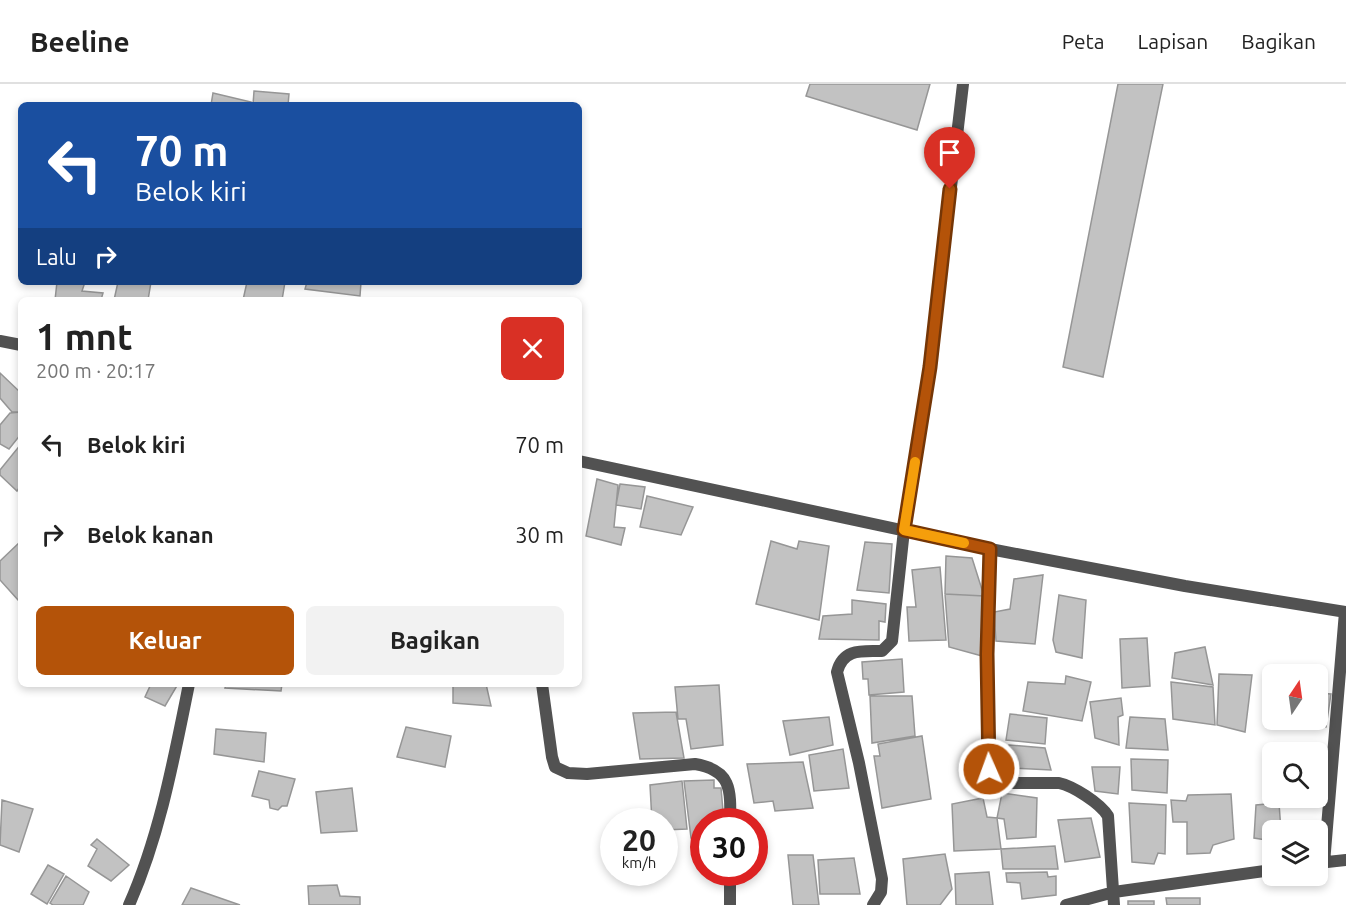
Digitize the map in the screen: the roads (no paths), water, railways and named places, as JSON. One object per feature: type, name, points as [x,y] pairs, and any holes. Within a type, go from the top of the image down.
[{"type":"street","points":[[873,905],[880,892],[882,879],[859,764],[837,672],[839,663],[845,656],[860,651],[882,651],[892,641],[904,530],[930,367],[963,84]]},
{"type":"street","points":[[0,342],[18,345]]},
{"type":"street","points":[[582,462],[990,549],[1185,586],[1345,612],[1324,820]]},
{"type":"street","points":[[990,549],[987,654],[990,774],[997,783],[1068,785],[1104,809],[1108,816],[1114,899]]},
{"type":"street","points":[[129,905],[140,880],[157,823],[188,687]]},
{"type":"street","points":[[542,687],[555,767],[568,773],[587,774],[695,764],[711,767],[724,776],[728,788],[729,808]]},
{"type":"street","points":[[1328,862],[1346,860]]},
{"type":"street","points":[[1066,905],[1114,899],[1262,872]]},
{"type":"street","points":[[730,886],[730,905]]}]
